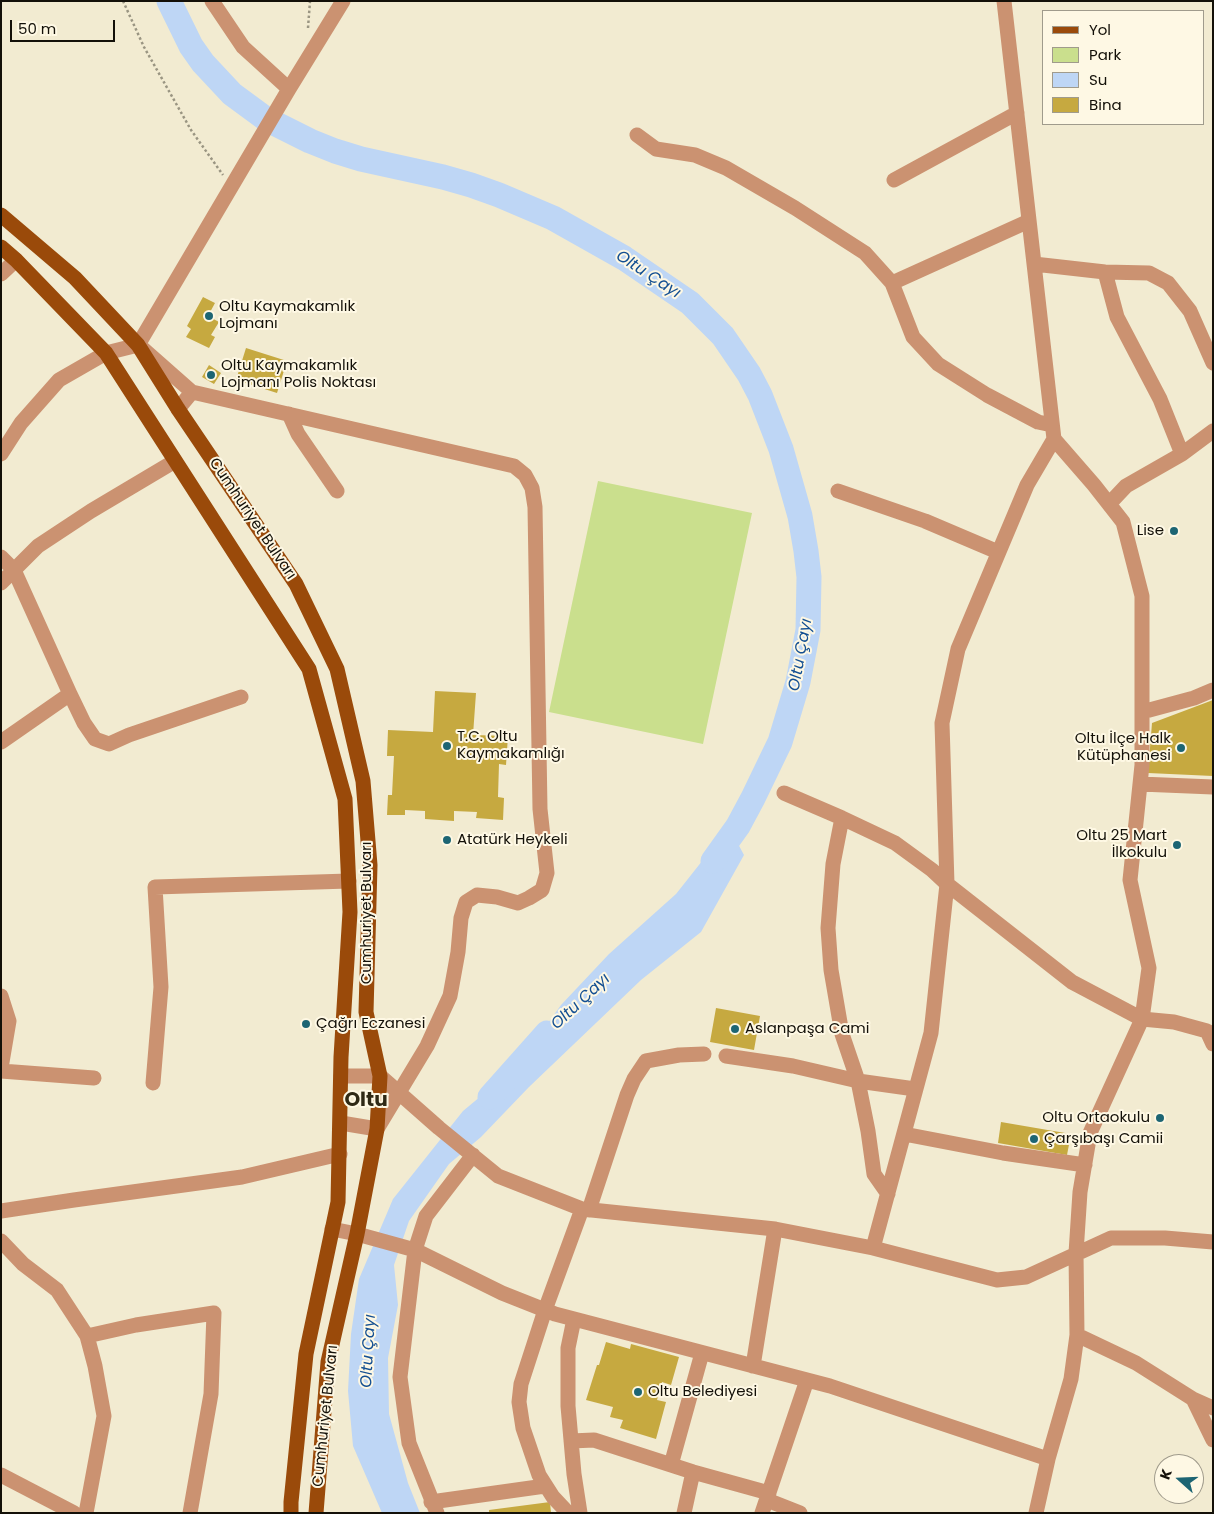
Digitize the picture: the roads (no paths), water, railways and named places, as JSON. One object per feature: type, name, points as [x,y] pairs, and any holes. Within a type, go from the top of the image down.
[{"type":"main road","name":"Cumhuriyet Bulvarı","points":[[1,215],[75,278],[138,345],[178,409],[296,584],[337,669],[363,781],[370,865],[366,1012],[380,1076],[377,1129],[357,1234],[328,1362],[316,1513]]},
{"type":"main road","name":"Cumhuriyet Bulvarı","points":[[1,247],[16,260],[106,353],[309,669],[344,799],[350,912],[341,1076],[338,1202],[306,1354],[291,1513]]},
{"type":"street","points":[[212,1],[243,47],[289,89]]},
{"type":"street","points":[[1,454],[22,423],[59,380],[106,353],[138,345],[343,1]]},
{"type":"street","points":[[873,1248],[931,1032],[947,884],[942,723],[958,650],[1027,485],[1053,432],[1004,1]]},
{"type":"street","points":[[894,180],[1017,113]]},
{"type":"street","points":[[637,134],[656,149],[695,155],[735,173],[865,253],[892,283],[913,336],[938,364],[1053,432],[1123,522],[1142,596],[1142,765],[1130,880],[1149,968],[1142,1019],[1090,1133],[1080,1192],[1076,1253],[1077,1335],[1071,1379],[1048,1459],[1036,1513]]},
{"type":"street","points":[[892,283],[1029,221]]},
{"type":"street","points":[[1,274],[16,260]]},
{"type":"street","points":[[1034,264],[1105,272],[1149,273],[1168,283],[1190,311],[1213,363]]},
{"type":"street","points":[[1105,272],[1117,317],[1160,399],[1182,454]]},
{"type":"street","points":[[138,345],[192,392],[514,466],[525,475],[532,488],[535,507],[540,809],[547,873],[542,890],[518,903],[497,897],[477,895],[466,902],[461,918],[458,952],[450,996],[427,1046],[377,1129],[341,1123]]},
{"type":"street","points":[[178,409],[192,392]]},
{"type":"street","points":[[289,414],[298,434],[336,491]]},
{"type":"street","points":[[1109,504],[1126,486],[1182,454],[1213,431]]},
{"type":"street","points":[[1,583],[38,546],[91,511],[175,461]]},
{"type":"street","points":[[838,491],[925,521],[998,552]]},
{"type":"street","points":[[1,557],[14,570],[70,694],[95,739],[109,744],[129,735],[241,697]]},
{"type":"street","points":[[1142,712],[1194,698],[1213,690]]},
{"type":"street","points":[[1,742],[70,694]]},
{"type":"street","points":[[1140,784],[1213,787]]},
{"type":"street","points":[[784,793],[895,843],[932,870],[947,884],[1072,982],[1142,1019],[1174,1022],[1207,1031],[1213,1044]]},
{"type":"street","points":[[842,818],[833,864],[828,928],[831,970],[842,1034],[858,1081],[874,1174],[888,1194]]},
{"type":"street","points":[[152,1083],[161,987],[155,887],[349,881]]},
{"type":"street","points":[[1,996],[9,1021],[1,1070],[94,1078]]},
{"type":"street","points":[[568,1513],[553,1497],[539,1475],[523,1428],[519,1402],[521,1384],[545,1310],[586,1210],[626,1095],[634,1078],[646,1060],[679,1055],[704,1054]]},
{"type":"street","points":[[726,1056],[793,1066],[858,1081],[915,1090]]},
{"type":"street","points":[[341,1076],[380,1076],[439,1128],[498,1176],[586,1210],[775,1228],[873,1248],[997,1280],[1026,1277],[1111,1238],[1165,1238],[1213,1242]]},
{"type":"street","points":[[904,1134],[1003,1153],[1085,1165]]},
{"type":"street","points":[[1,1211],[242,1177],[340,1154]]},
{"type":"street","points":[[473,1155],[426,1216],[415,1250],[400,1377],[408,1443],[434,1507],[545,1486]]},
{"type":"street","points":[[754,1366],[775,1228]]},
{"type":"street","points":[[332,1229],[415,1250],[502,1294],[545,1310],[830,1386],[1048,1459]]},
{"type":"street","points":[[1,1241],[23,1264],[57,1290],[87,1336],[95,1366],[104,1416],[86,1513]]},
{"type":"street","points":[[87,1336],[136,1325],[214,1313],[212,1394],[190,1513]]},
{"type":"street","points":[[574,1319],[567,1359],[570,1441],[580,1513]]},
{"type":"street","points":[[1077,1335],[1136,1363],[1193,1399],[1213,1408]]},
{"type":"street","points":[[671,1465],[702,1353]]},
{"type":"street","points":[[766,1502],[807,1380]]},
{"type":"street","points":[[1193,1399],[1213,1440]]},
{"type":"street","points":[[570,1441],[594,1440],[693,1472],[766,1502],[800,1513]]},
{"type":"street","points":[[684,1513],[693,1472]]},
{"type":"street","points":[[1,1475],[74,1513]]},
{"type":"water","points":[[729,827],[744,855],[701,932],[641,980],[529,1087],[481,1137],[449,1164],[409,1221],[394,1265],[398,1305],[388,1358],[389,1414],[408,1483],[420,1513],[382,1513],[353,1446],[348,1391],[351,1334],[359,1279],[393,1199],[463,1111],[517,1066],[561,1005],[609,954],[676,894]]},
{"type":"waterway","name":"Oltu Çayı","points":[[169,1],[191,46],[203,63],[232,94],[266,119],[335,151],[471,185],[553,218],[624,258],[690,303],[723,336],[749,374],[760,395],[781,449],[800,516],[809,577],[808,630],[798,682],[780,742],[738,826],[713,861]]},
{"type":"waterway","name":"Oltu Çayı","points":[[490,1097],[547,1033]]},
{"type":"place","name":"Oltu Kaymakamlık Lojmanı","points":[[209,316]]},
{"type":"place","name":"Oltu Kaymakamlık Lojmanı Polis Noktası","points":[[211,375]]},
{"type":"place","name":"Lise","points":[[1174,531]]},
{"type":"place","name":"T.C. Oltu Kaymakamlığı","points":[[447,746]]},
{"type":"place","name":"Oltu İlçe Halk Kütüphanesi","points":[[1181,748]]},
{"type":"place","name":"Atatürk Heykeli","points":[[447,840]]},
{"type":"place","name":"Oltu 25 Mart İlkokulu","points":[[1177,845]]},
{"type":"place","name":"Çağrı Eczanesi","points":[[306,1024]]},
{"type":"place","name":"Aslanpaşa Cami","points":[[735,1029]]},
{"type":"place","name":"Oltu Ortaokulu","points":[[1160,1118]]},
{"type":"place","name":"Çarşıbaşı Camii","points":[[1034,1139]]},
{"type":"place","name":"Oltu Belediyesi","points":[[638,1392]]},
{"type":"district","name":"Oltu","points":[[366,1101]]}]
